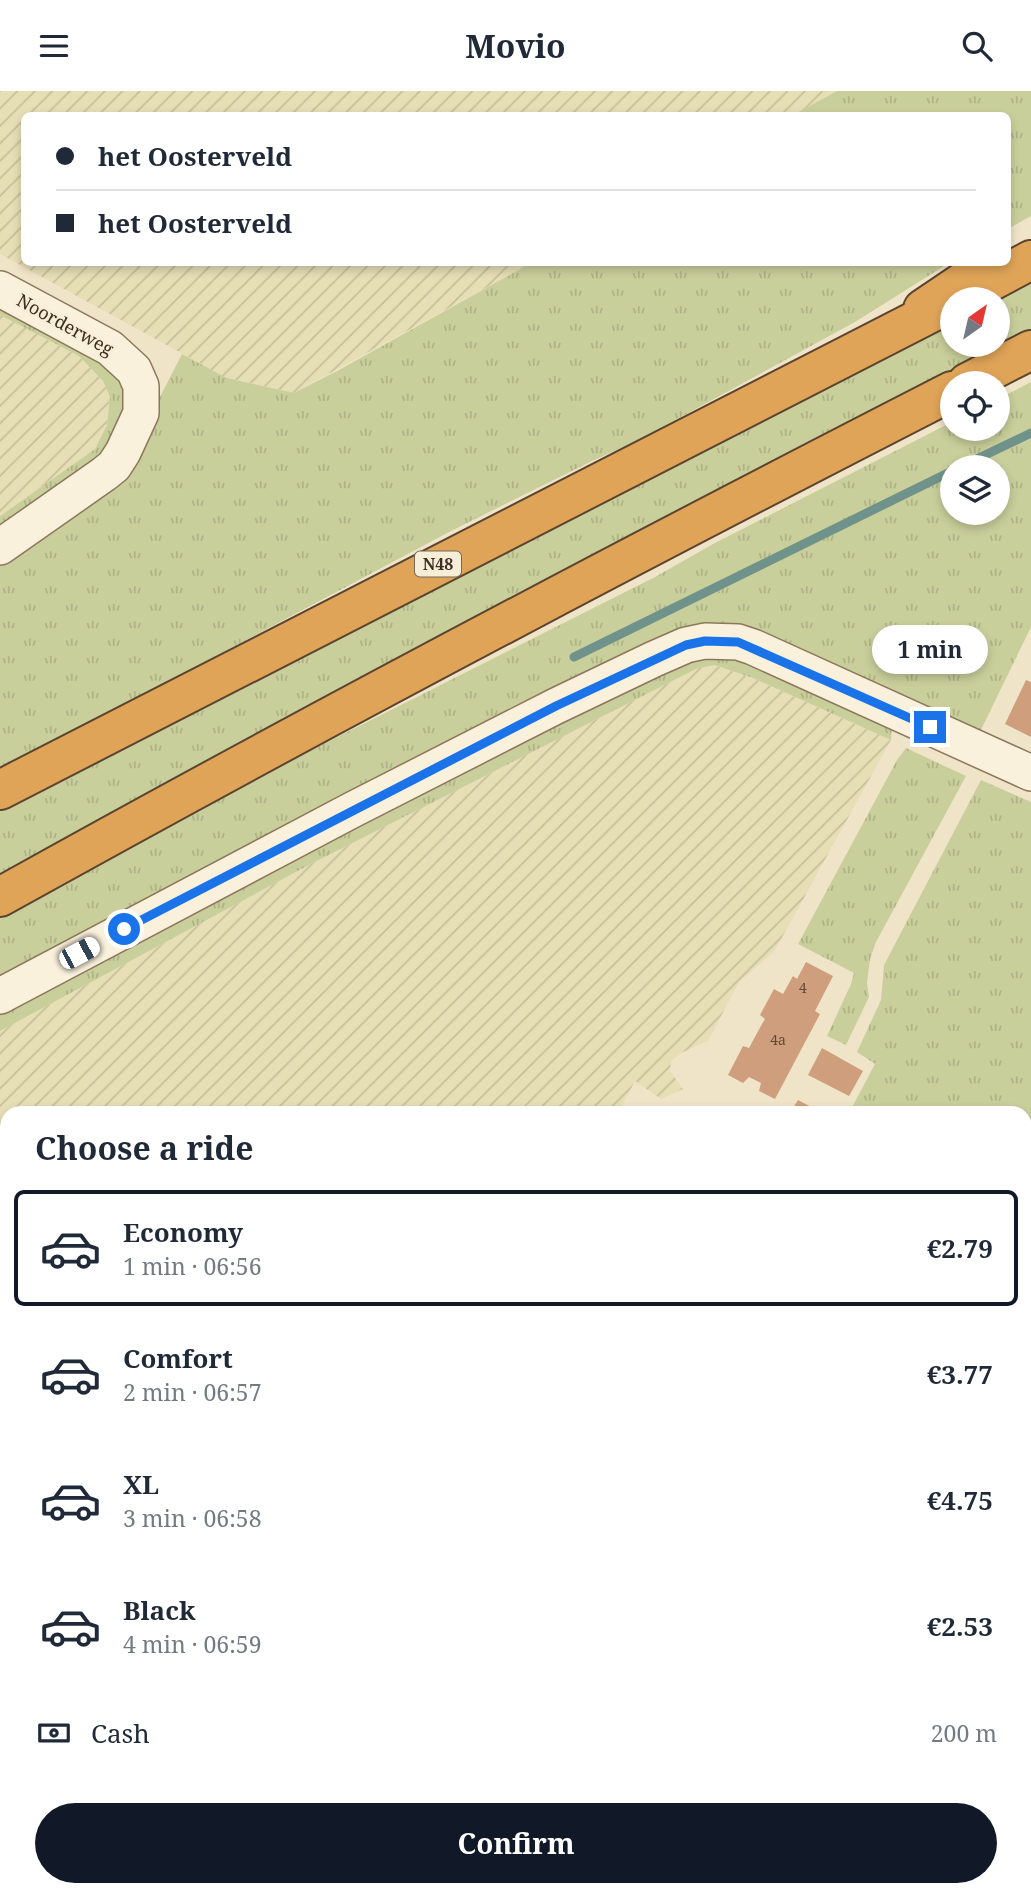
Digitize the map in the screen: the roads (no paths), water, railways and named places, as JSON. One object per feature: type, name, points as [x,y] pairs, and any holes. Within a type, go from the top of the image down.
[{"type":"highway","points":[[1011,249],[1031,235]]},
{"type":"highway","name":"N48","points":[[979,287],[1031,260]]},
{"type":"highway","points":[[878,340],[987,266]]},
{"type":"highway","name":"N48","points":[[0,790],[940,307]]},
{"type":"highway","points":[[990,371],[1031,350]]},
{"type":"highway","points":[[0,897],[159,808],[689,526],[940,397]]},
{"type":"street","name":"Noorderweg","points":[[0,289],[110,348],[123,358],[134,370],[141,386],[142,401],[137,426],[114,466],[0,547]]},
{"type":"street","points":[[0,996],[213,882],[556,706],[686,645],[705,641],[738,642],[753,647],[1031,773]]},
{"type":"waterway","points":[[985,455],[1031,433]]},
{"type":"waterway","points":[[574,657],[940,477]]}]
